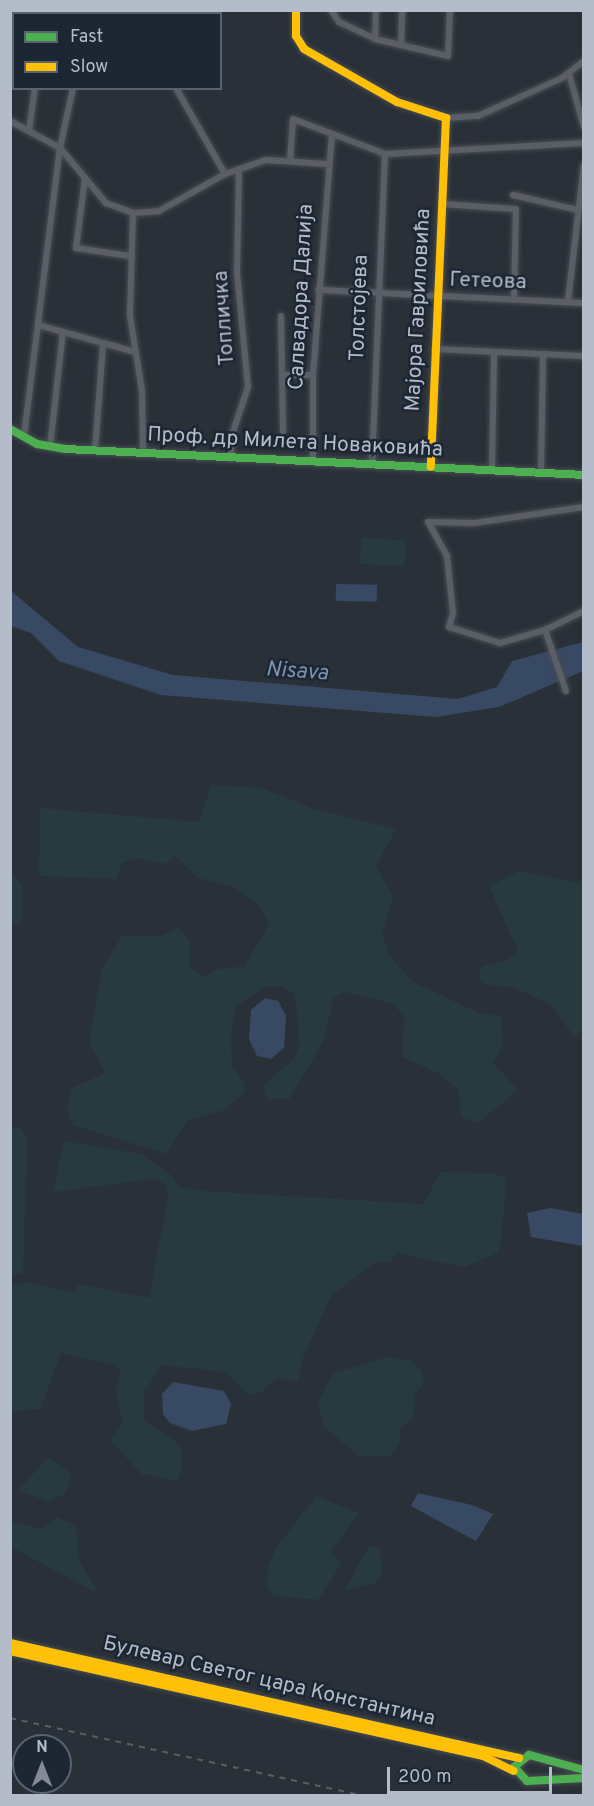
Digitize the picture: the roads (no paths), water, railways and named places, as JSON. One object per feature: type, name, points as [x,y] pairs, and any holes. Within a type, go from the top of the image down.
[{"type":"main road","points":[[297,10],[296,36],[304,50],[397,102],[446,118]]},
{"type":"main road","name":"Мајора Гавриловића","points":[[431,467],[433,350],[446,118]]},
{"type":"main road","name":"Проф. др Милета Новаковића","points":[[10,429],[50,447],[95,451],[231,460],[584,475]]},
{"type":"main road","name":"Булевар Светог цара Константина","points":[[10,1643],[519,1758],[538,1760]]},
{"type":"main road","name":"Булевар Светог цара Константина","points":[[10,1650],[483,1756],[514,1771],[523,1780],[537,1777]]},
{"type":"main road","points":[[514,1771],[519,1758]]},
{"type":"main road","points":[[584,1770],[538,1760],[537,1777],[584,1778]]},
{"type":"street","points":[[332,10],[339,22],[375,39],[448,56],[450,10]]},
{"type":"street","points":[[375,39],[376,10]]},
{"type":"street","points":[[401,45],[402,10]]},
{"type":"street","points":[[446,118],[478,116],[569,74],[584,62]]},
{"type":"street","points":[[569,74],[584,127]]},
{"type":"street","points":[[29,131],[35,90]]},
{"type":"street","points":[[24,436],[60,148],[73,90]]},
{"type":"street","points":[[177,90],[225,174]]},
{"type":"street","points":[[290,161],[293,119],[385,154],[443,154],[584,143]]},
{"type":"street","points":[[10,121],[60,148],[106,203],[133,213],[159,211],[225,174],[266,160],[326,164]]},
{"type":"street","name":"Салвадора Далија","points":[[313,462],[313,375],[326,164],[332,134]]},
{"type":"street","name":"Толстојева","points":[[372,465],[376,293],[385,154]]},
{"type":"street","points":[[568,301],[584,165]]},
{"type":"street","name":"Топличка","points":[[231,460],[231,438],[248,387],[237,273],[238,170]]},
{"type":"street","points":[[86,178],[76,248],[129,256]]},
{"type":"street","points":[[513,195],[578,210]]},
{"type":"street","points":[[442,204],[516,208],[514,300]]},
{"type":"street","points":[[133,213],[129,256],[132,351],[142,391],[143,454]]},
{"type":"street","name":"Гетеова","points":[[318,290],[584,303]]},
{"type":"street","points":[[281,316],[283,431]]},
{"type":"street","points":[[38,325],[132,351]]},
{"type":"street","points":[[50,447],[63,332]]},
{"type":"street","points":[[95,451],[103,344]]},
{"type":"street","points":[[433,350],[584,356]]},
{"type":"street","points":[[492,470],[494,352]]},
{"type":"street","points":[[540,472],[543,354]]},
{"type":"street","points":[[282,375],[313,375]]},
{"type":"street","points":[[584,507],[474,523],[428,522],[447,556],[453,613],[449,627],[500,643],[545,630],[584,611]]},
{"type":"street","points":[[545,630],[566,692]]},
{"type":"water","points":[[336,584],[377,585],[377,602],[336,601]]},
{"type":"water","points":[[10,590],[78,647],[173,675],[458,699],[497,687],[512,661],[583,642],[583,671],[499,707],[436,717],[161,695],[59,661],[31,633],[11,626]]},
{"type":"water","points":[[265,998],[278,1001],[286,1016],[284,1048],[271,1059],[257,1056],[249,1039],[251,1010]]},
{"type":"water","points":[[551,1208],[583,1214],[583,1246],[531,1237],[527,1213]]},
{"type":"water","points":[[173,1382],[224,1391],[231,1404],[226,1424],[192,1431],[170,1423],[163,1414],[162,1394]]},
{"type":"water","points":[[418,1493],[472,1505],[493,1514],[476,1541],[411,1506]]},
{"type":"railway","points":[[10,1718],[364,1796]]},
{"type":"water label","name":"Nisava","points":[[297,672]]}]
